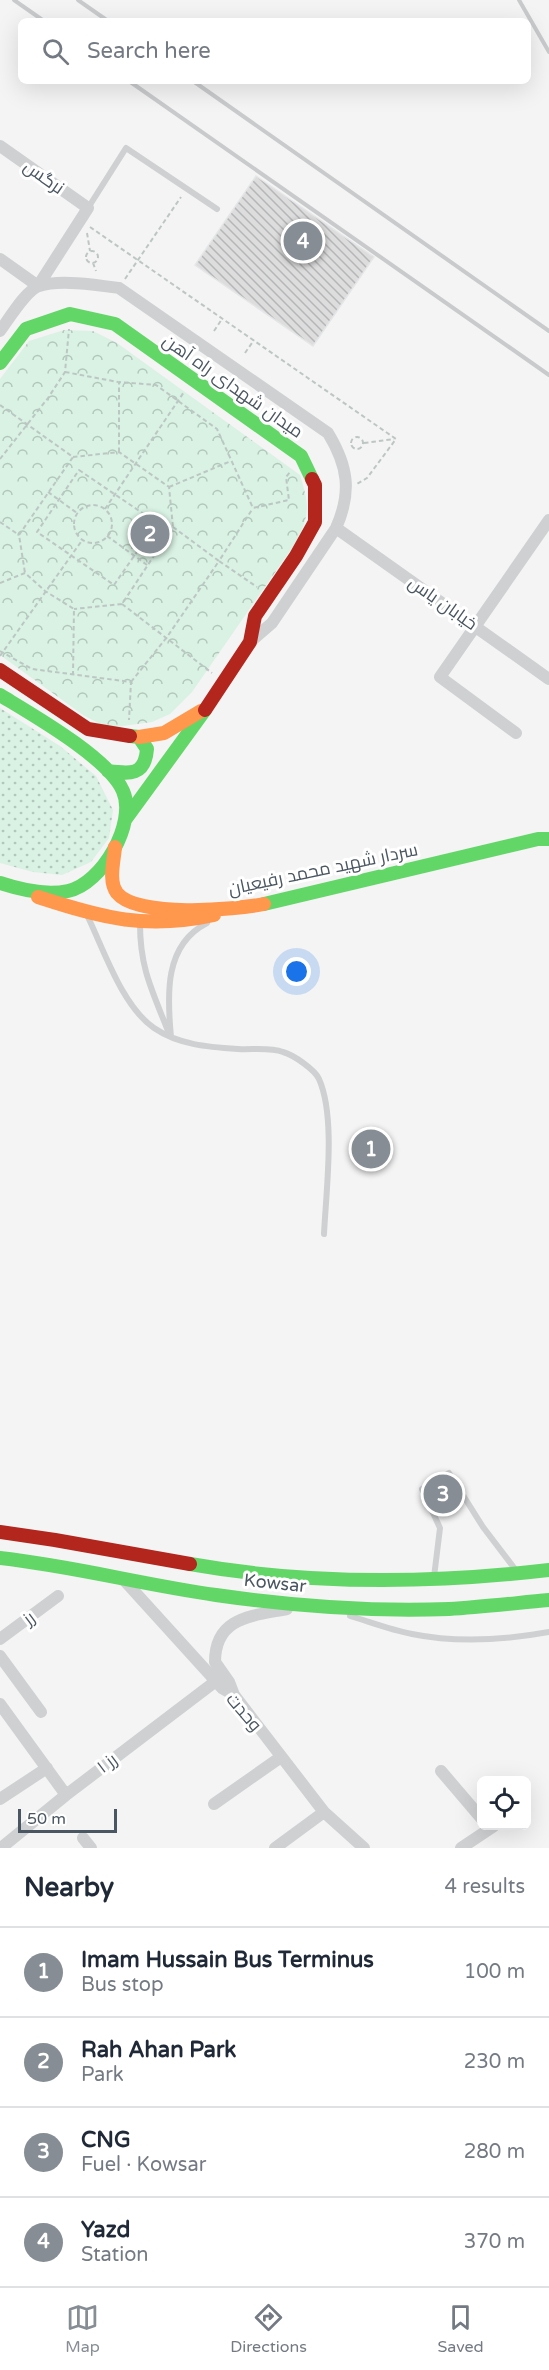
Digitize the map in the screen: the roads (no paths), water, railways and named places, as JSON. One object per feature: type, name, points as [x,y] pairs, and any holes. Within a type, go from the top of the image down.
[{"type":"main road","name":"میدان شهدای راه آهن","points":[[0,363],[26,329],[70,314],[115,324],[301,456],[315,484],[315,522],[296,556],[255,616],[250,642],[207,707],[125,820]]},
{"type":"main road","points":[[0,670],[88,729],[134,736],[164,733],[207,707]]},
{"type":"main road","points":[[0,695],[108,771],[123,791],[125,820],[116,847],[96,876],[76,889],[54,893],[3,884]]},
{"type":"main road","points":[[108,771],[137,772],[144,765],[147,749],[134,736]]},
{"type":"main road","name":"سردار شهید محمد رفیعیان","points":[[116,847],[114,886],[118,894],[128,901],[143,906],[178,909],[234,910],[538,839],[549,839]]},
{"type":"main road","points":[[3,884],[86,913],[110,920],[140,924],[174,924],[234,910]]},
{"type":"main road","name":"Kowsar","points":[[0,1532],[223,1569],[312,1579],[434,1581],[549,1570]]},
{"type":"main road","name":"Kowsar","points":[[0,1558],[26,1560],[216,1595],[312,1605],[388,1608],[481,1607],[549,1600]]},
{"type":"street","name":"نرگس","points":[[0,146],[88,208]]},
{"type":"street","points":[[0,331],[24,299],[38,286],[88,208]]},
{"type":"street","points":[[0,259],[38,286],[85,283],[119,288],[328,433],[344,468],[347,490],[343,513],[336,528],[272,623],[250,642]]},
{"type":"street","points":[[516,733],[440,677],[549,520]]},
{"type":"street","name":"خیابان یاس","points":[[336,528],[549,679]]},
{"type":"street","name":"وحدت","points":[[122,1577],[222,1688],[234,1695],[324,1812],[364,1848]]},
{"type":"street","name":"رز","points":[[0,1639],[58,1596]]},
{"type":"street","points":[[234,1695],[229,1682],[215,1662],[218,1640],[226,1628],[244,1617],[312,1605]]},
{"type":"street","points":[[0,1656],[41,1712]]},
{"type":"street","name":"رز ۱","points":[[1,1848],[66,1795],[216,1681]]},
{"type":"street","points":[[0,1704],[66,1795]]},
{"type":"street","points":[[214,1804],[281,1757]]},
{"type":"street","points":[[0,1799],[47,1768]]},
{"type":"street","points":[[441,1772],[477,1813]]},
{"type":"street","points":[[275,1848],[290,1844],[324,1812]]},
{"type":"street","points":[[461,1848],[482,1830]]},
{"type":"lane","points":[[88,208],[126,148],[217,209]]},
{"type":"lane","points":[[171,1037],[168,1002],[173,964],[178,950],[195,930],[234,910]]},
{"type":"lane","points":[[86,913],[126,996],[137,1012],[154,1028],[171,1037],[198,1046],[283,1052],[303,1064],[319,1078],[329,1116],[324,1234]]},
{"type":"lane","points":[[140,924],[140,951],[145,974],[171,1037]]},
{"type":"lane","points":[[434,1581],[440,1528],[422,1489],[450,1473],[483,1527],[518,1574]]},
{"type":"lane","points":[[312,1605],[412,1634],[453,1640],[525,1636],[549,1632]]},
{"type":"railway","points":[[14,0],[40,18]]},
{"type":"railway","points":[[78,0],[104,18]]},
{"type":"railway","points":[[519,0],[529,18]]},
{"type":"railway","points":[[531,21],[549,52]]},
{"type":"railway","points":[[133,84],[549,375]]},
{"type":"railway","points":[[197,84],[549,331]]},
{"type":"place","name":"Yazd","points":[[303,241]]},
{"type":"place","name":"Rah Ahan Park","points":[[150,534]]},
{"type":"place","name":"Imam Hussain Bus Terminus","points":[[371,1149]]},
{"type":"place","name":"CNG","points":[[443,1494]]}]
